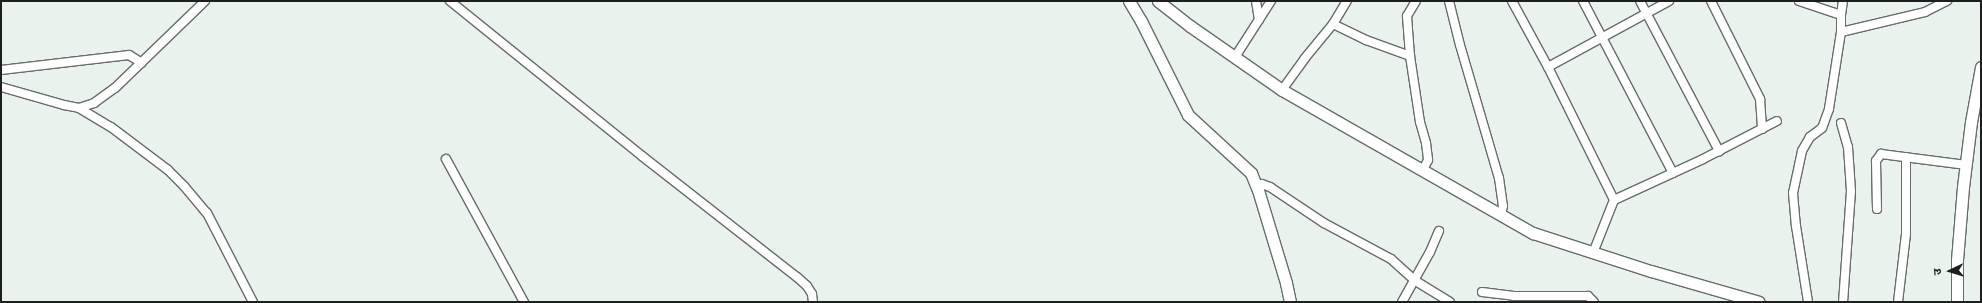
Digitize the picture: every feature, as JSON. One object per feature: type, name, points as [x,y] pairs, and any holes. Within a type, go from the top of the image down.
[{"type":"street","points":[[79,108],[103,97],[142,63],[205,1]]},
{"type":"street","points":[[450,1],[648,161],[797,277],[807,286],[812,294],[813,302]]},
{"type":"street","points":[[1129,1],[1141,21],[1188,115],[1250,173],[1258,190],[1291,302]]},
{"type":"street","points":[[1158,1],[1282,90],[1533,233],[1651,271],[1759,302]]},
{"type":"street","points":[[1256,1],[1259,20]]},
{"type":"street","points":[[1235,57],[1271,1]]},
{"type":"street","points":[[1282,90],[1305,58],[1333,24],[1347,1]]},
{"type":"street","points":[[1416,1],[1407,16],[1410,56],[1420,122],[1426,143],[1428,160],[1423,170]]},
{"type":"street","points":[[1449,1],[1460,45],[1499,178],[1503,206],[1501,215]]},
{"type":"street","points":[[1512,1],[1548,67],[1614,200]]},
{"type":"street","points":[[1582,1],[1603,37],[1673,173]]},
{"type":"street","points":[[1640,1],[1719,151]]},
{"type":"street","points":[[1548,67],[1669,1]]},
{"type":"street","points":[[1711,1],[1760,100],[1762,129]]},
{"type":"street","points":[[1799,1],[1842,15]]},
{"type":"street","points":[[1808,302],[1796,226],[1794,193],[1802,151],[1810,137],[1822,128],[1829,109],[1841,32],[1843,1]]},
{"type":"street","points":[[1841,32],[1925,12],[1947,1]]},
{"type":"street","points":[[1333,24],[1373,43],[1410,56]]},
{"type":"street","points":[[1,70],[129,55],[142,63]]},
{"type":"street","points":[[1957,302],[1957,260],[1966,165],[1971,122],[1981,67]]},
{"type":"street","points":[[1,87],[79,108],[136,145],[184,186],[207,213],[252,302]]},
{"type":"street","points":[[1593,252],[1614,200],[1719,151],[1777,121]]},
{"type":"street","points":[[1841,123],[1848,147],[1851,191],[1843,302]]},
{"type":"street","points":[[1877,209],[1876,162],[1881,154],[1966,165]]},
{"type":"street","points":[[1898,302],[1906,234],[1906,157]]},
{"type":"street","points":[[446,159],[524,302]]},
{"type":"street","points":[[1262,184],[1270,187],[1324,223],[1391,259],[1414,280],[1450,302]]},
{"type":"street","points":[[1402,302],[1430,252],[1439,231]]},
{"type":"street","points":[[1482,292],[1514,296],[1588,296],[1594,302]]}]
